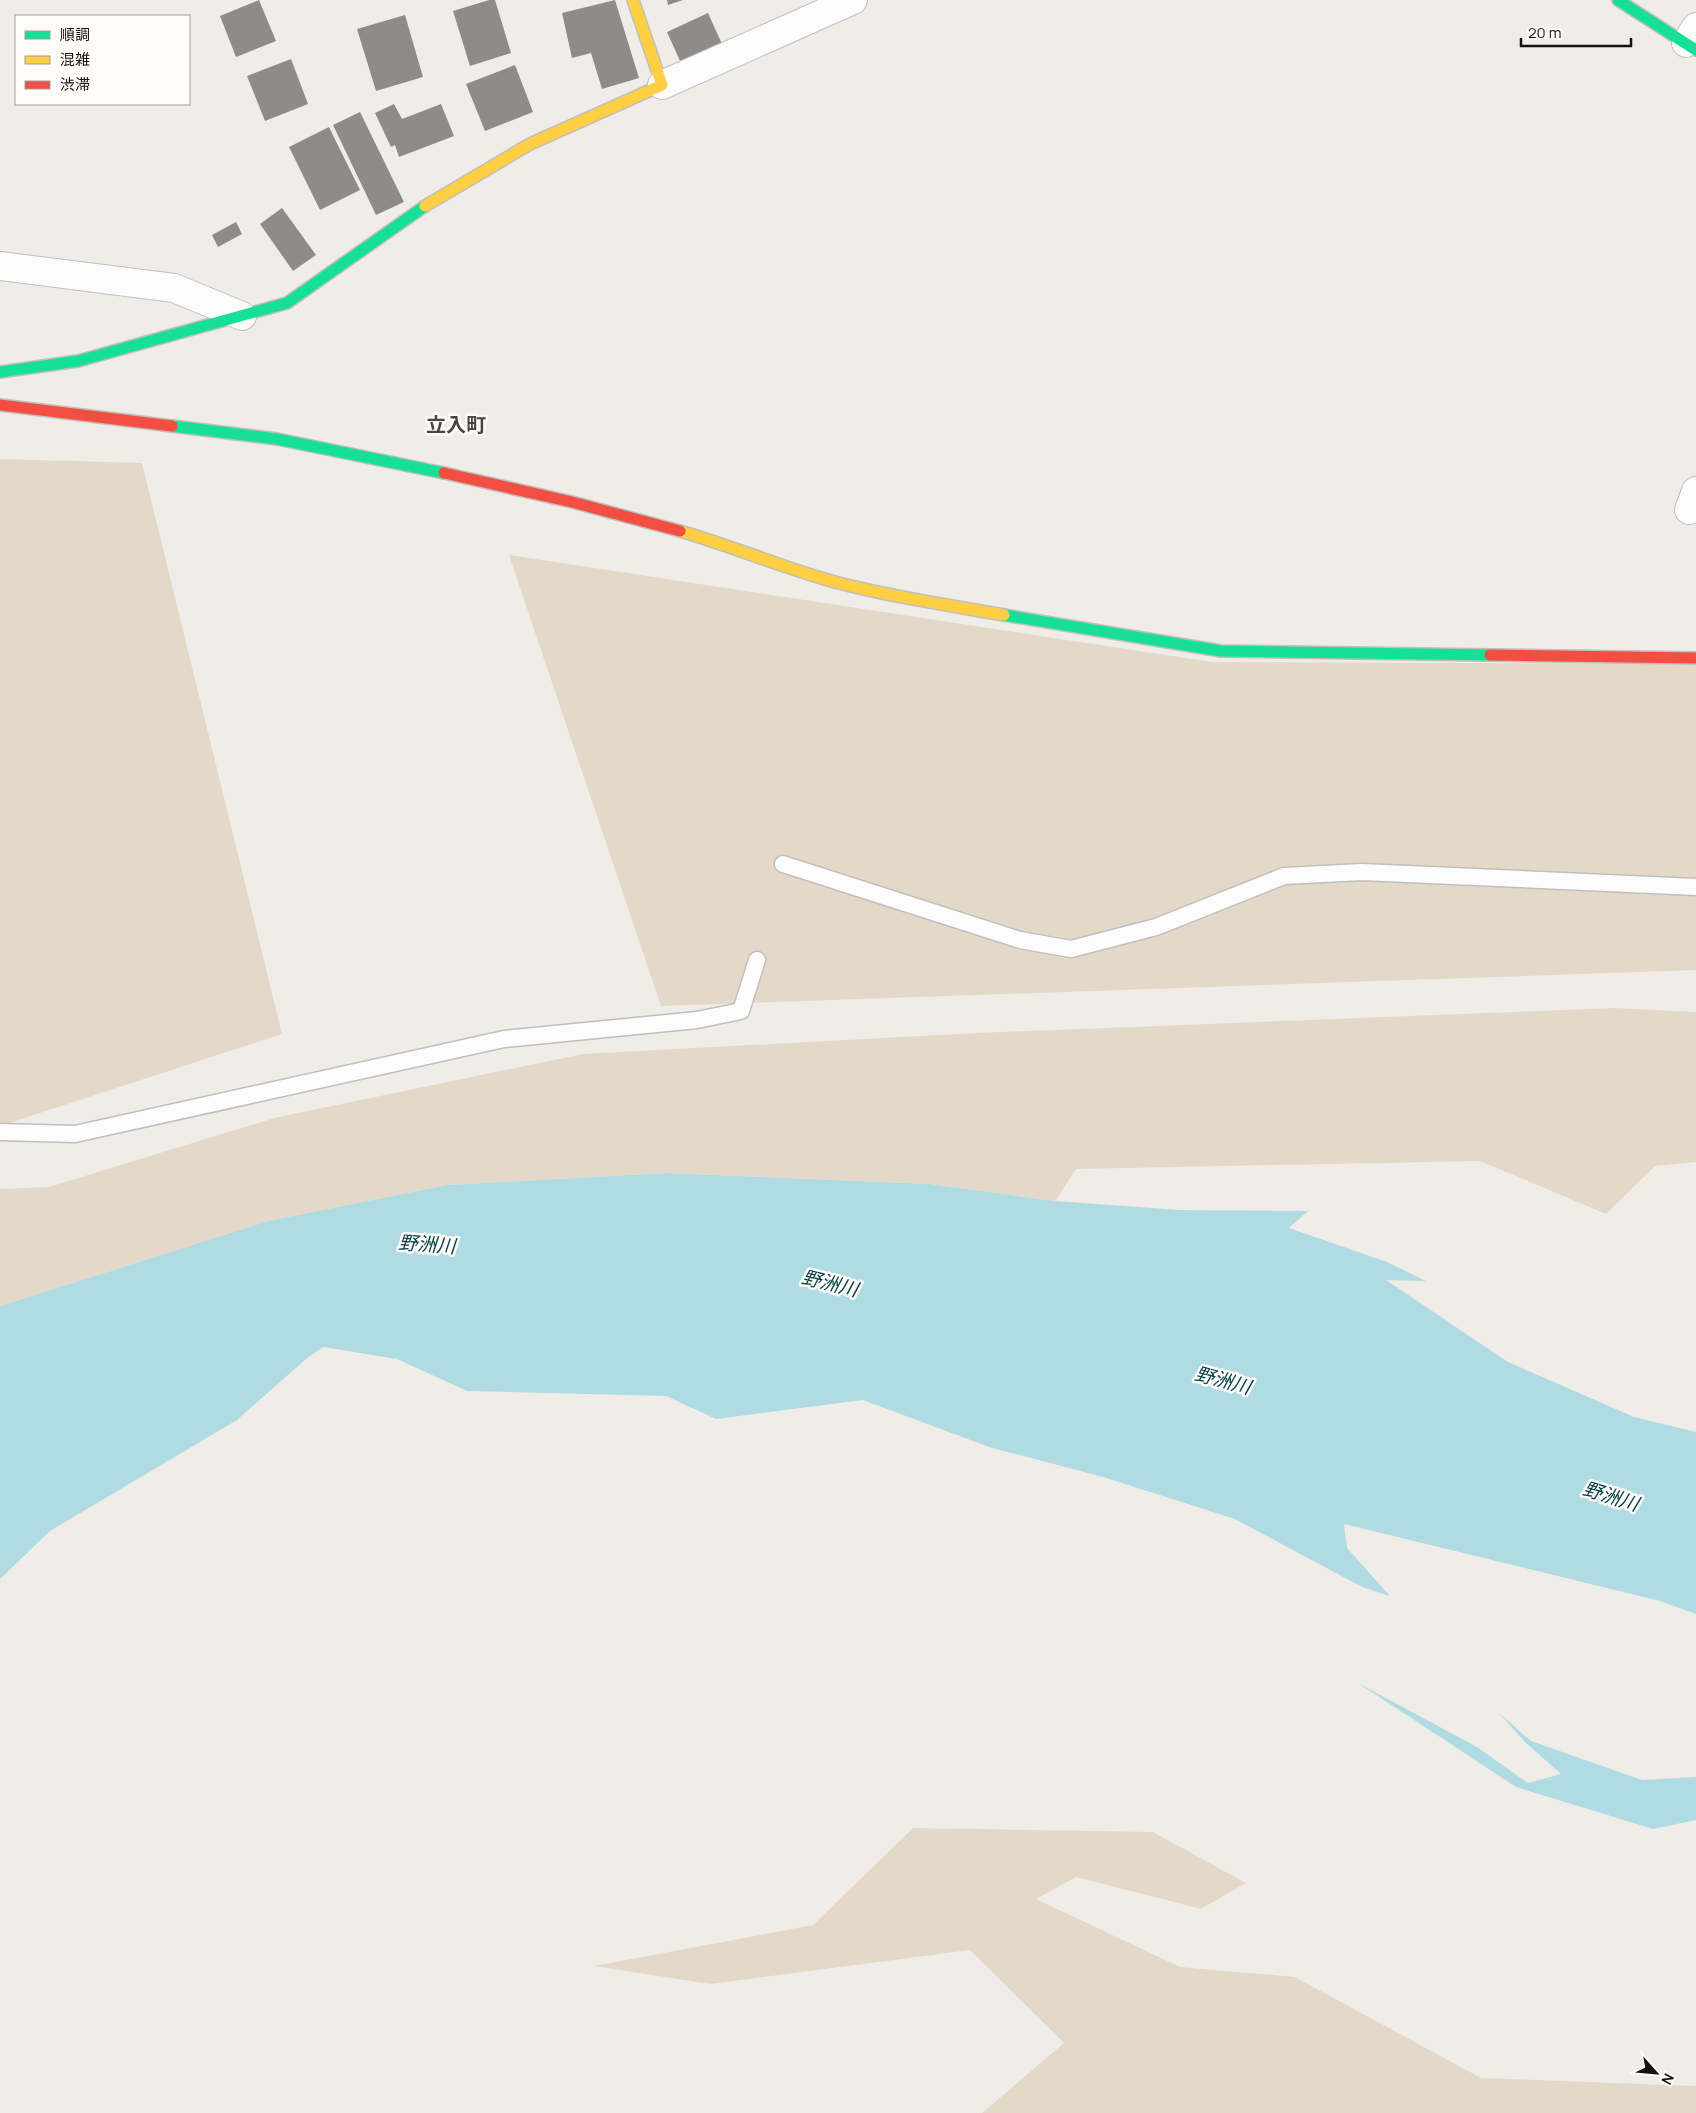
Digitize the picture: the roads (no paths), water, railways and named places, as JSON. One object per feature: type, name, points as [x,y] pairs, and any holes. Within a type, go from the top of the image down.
[{"type":"street","points":[[633,0],[662,85]]},
{"type":"street","points":[[0,372],[78,361],[287,304],[428,204],[530,144],[853,0]]},
{"type":"street","points":[[1618,0],[1693,40]]},
{"type":"street","points":[[0,266],[174,288],[242,316]]},
{"type":"street","points":[[0,405],[277,439],[572,502],[718,542],[834,582],[892,596],[1221,651],[1696,658]]},
{"type":"lane","points":[[783,864],[1020,940],[1071,949],[1156,928],[1284,876],[1362,872],[1696,887]]},
{"type":"lane","points":[[0,1132],[75,1134],[504,1039],[697,1020],[741,1011],[757,960]]},
{"type":"water","name":"野洲川","points":[[666,1173],[930,1184],[1055,1201],[1180,1210],[1308,1211],[1289,1228],[1387,1262],[1426,1281],[1386,1280],[1508,1362],[1634,1417],[1696,1432],[1696,1614],[1660,1601],[1344,1524],[1347,1548],[1390,1596],[1362,1587],[1235,1519],[1103,1477],[989,1447],[863,1400],[716,1419],[666,1396],[467,1391],[397,1359],[323,1347],[306,1359],[237,1420],[50,1531],[0,1579],[0,1306],[268,1221],[447,1185]]},
{"type":"water","points":[[1358,1683],[1477,1747],[1528,1783],[1561,1774],[1525,1742],[1499,1713],[1531,1741],[1642,1780],[1696,1777],[1696,1820],[1653,1829],[1516,1787]]},
{"type":"district","name":"立入町","points":[[456,425]]}]
